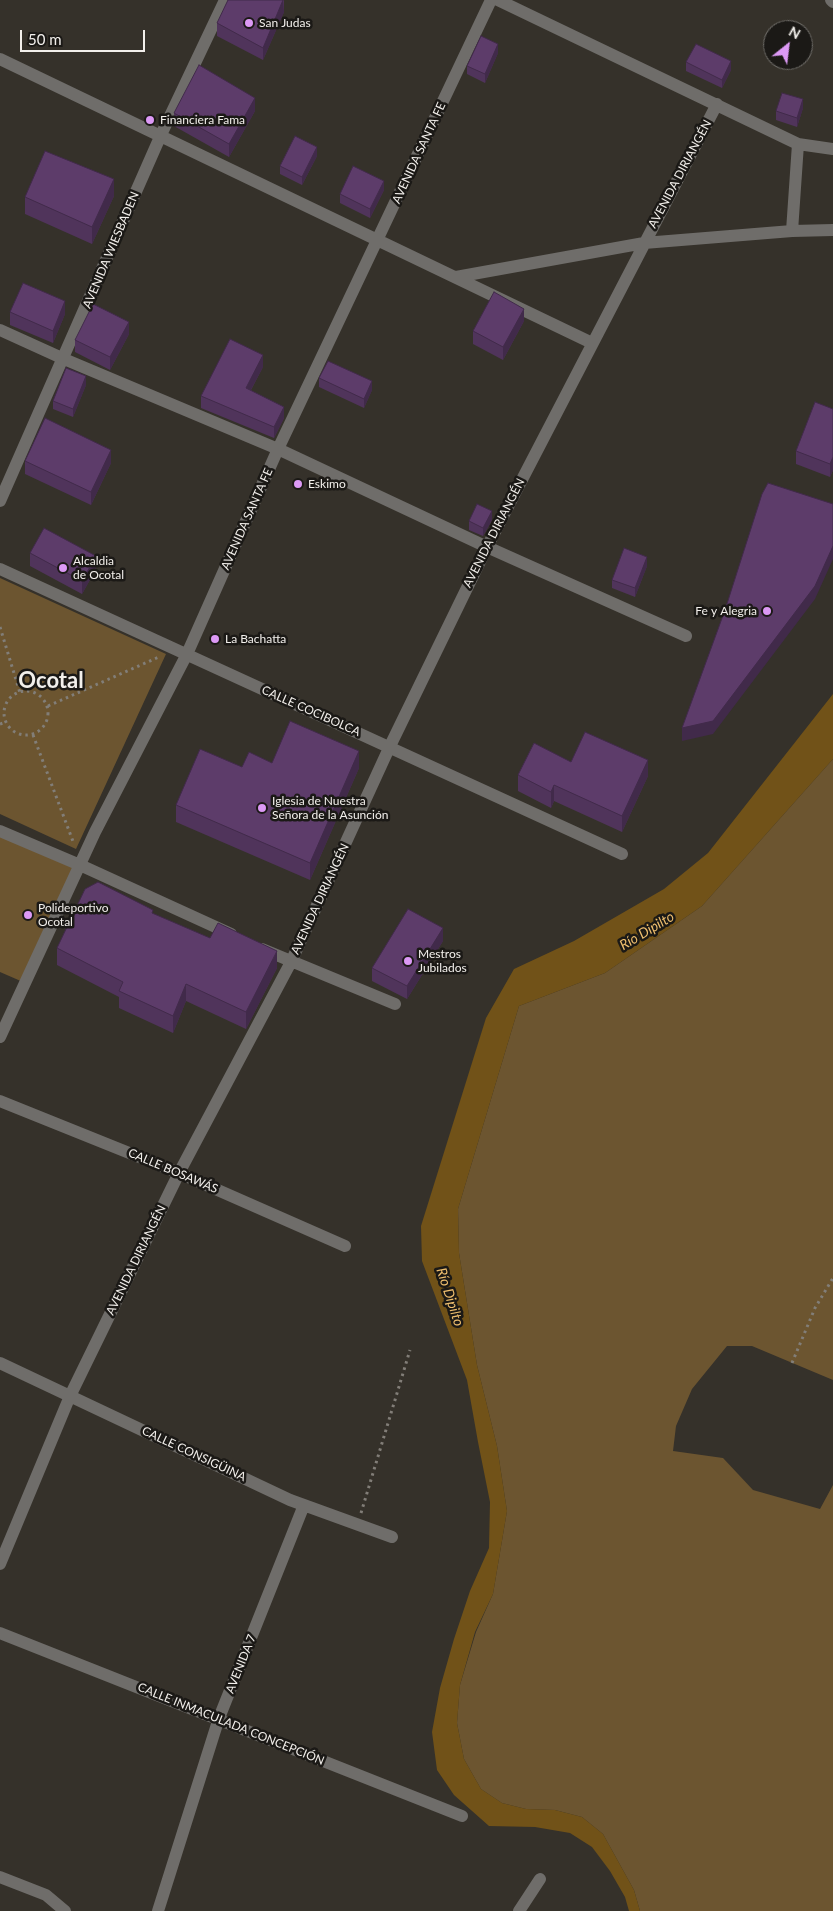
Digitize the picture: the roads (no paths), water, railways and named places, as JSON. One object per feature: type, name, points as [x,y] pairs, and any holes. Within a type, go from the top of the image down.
[{"type":"street","name":"AVENIDA WIESBADEN","points":[[0,501],[160,137],[225,0]]},
{"type":"street","name":"AVENIDA SANTA FE","points":[[0,1037],[100,823],[187,654],[278,449],[491,0]]},
{"type":"street","points":[[498,0],[798,144],[833,149]]},
{"type":"street","points":[[0,59],[592,343]]},
{"type":"street","name":"AVENIDA DIRIANGÉN","points":[[0,1564],[70,1396],[179,1173],[291,962],[390,746],[487,547],[717,104]]},
{"type":"street","points":[[792,231],[798,144]]},
{"type":"street","points":[[456,277],[644,243],[792,231],[833,230]]},
{"type":"street","points":[[0,330],[278,449],[487,547],[686,636]]},
{"type":"street","name":"CALLE COCIBOLCA","points":[[0,569],[390,746],[622,854]]},
{"type":"street","points":[[0,831],[80,865],[291,962],[395,1004]]},
{"type":"street","name":"CALLE BOSAWÁS","points":[[0,1101],[179,1173],[345,1246]]},
{"type":"street","name":"CALLE CONSIGÜINA","points":[[0,1362],[304,1505],[358,1523],[392,1537]]},
{"type":"street","name":"AVENIDA 7","points":[[158,1911],[219,1718],[304,1505]]},
{"type":"street","name":"CALLE INMACULADA CONCEPCIÓN","points":[[0,1633],[219,1718],[462,1816]]},
{"type":"street","points":[[0,1877],[46,1895],[65,1911]]},
{"type":"street","points":[[519,1911],[540,1878]]},
{"type":"water","name":"Río Dipilto","points":[[833,694],[833,759],[702,906],[605,973],[519,1006],[458,1209],[459,1253],[477,1365],[497,1446],[507,1511],[493,1594],[475,1632],[460,1685],[457,1723],[464,1759],[481,1789],[502,1803],[526,1809],[555,1810],[582,1817],[603,1834],[634,1890],[640,1911],[629,1911],[625,1897],[610,1871],[592,1847],[570,1833],[535,1827],[489,1826],[454,1795],[437,1770],[432,1732],[440,1688],[470,1591],[489,1548],[490,1502],[467,1380],[422,1261],[421,1226],[486,1018],[514,969],[574,941],[664,889],[708,853]]},
{"type":"place","name":"San Judas","points":[[249,23]]},
{"type":"place","name":"Financiera Fama","points":[[150,120]]},
{"type":"place","name":"Eskimo","points":[[298,484]]},
{"type":"place","name":"Alcaldia de Ocotal","points":[[63,568]]},
{"type":"place","name":"Fe y Alegria","points":[[767,611]]},
{"type":"place","name":"La Bachatta","points":[[215,639]]},
{"type":"place","name":"Iglesia de Nuestra Señora de la Asunción","points":[[262,808]]},
{"type":"place","name":"Polideportivo Ocotal","points":[[28,915]]},
{"type":"place","name":"Mestros Jubilados","points":[[408,961]]},
{"type":"district","name":"Ocotal","points":[[51,681]]}]
